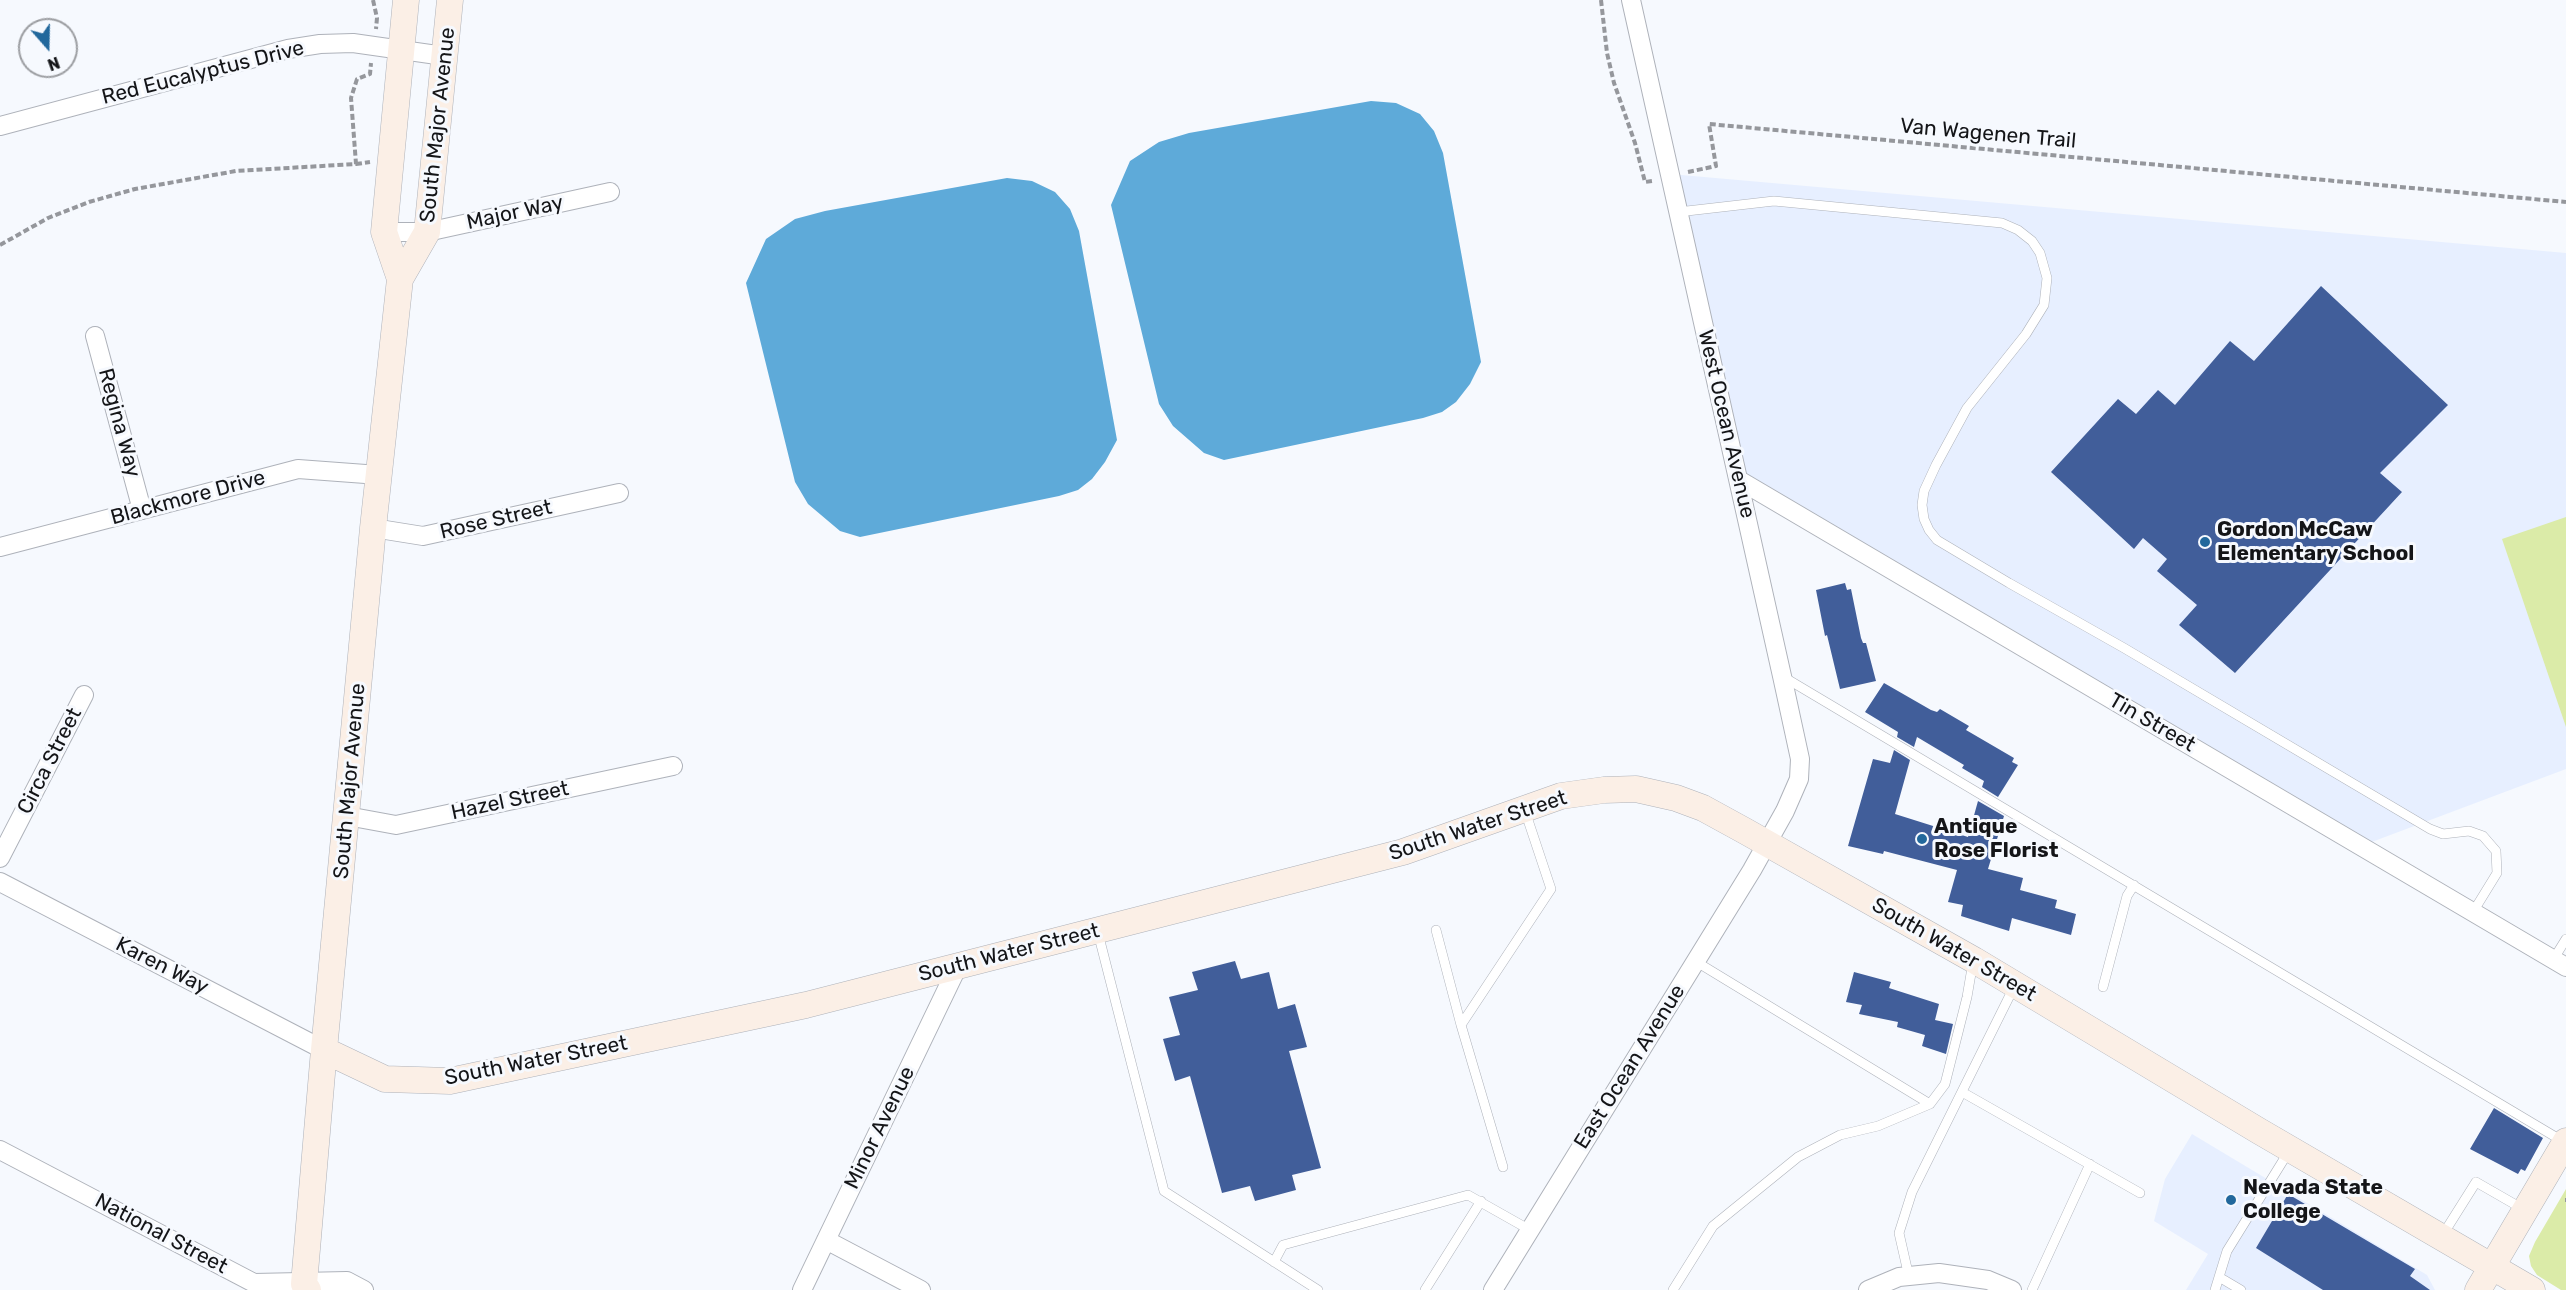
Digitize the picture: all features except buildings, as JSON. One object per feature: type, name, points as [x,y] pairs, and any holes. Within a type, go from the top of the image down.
[{"type":"main road","name":"South Major Avenue","points":[[303,1288],[373,528],[400,279],[384,231],[406,0]]},
{"type":"main road","name":"South Major Avenue","points":[[400,279],[428,232],[450,0]]},
{"type":"main road","name":"South Water Street","points":[[324,1050],[385,1079],[450,1082],[806,1005],[1403,852],[1561,796],[1604,790],[1636,789],[1676,798],[1703,808],[1766,843],[1974,960],[2290,1149],[2532,1290]]},
{"type":"main road","points":[[2478,1290],[2566,1142]]},
{"type":"street","name":"West Ocean Avenue","points":[[1630,0],[1800,759],[1799,779],[1785,811],[1766,843]]},
{"type":"street","name":"Red Eucalyptus Drive","points":[[0,126],[288,49],[320,44],[374,46],[444,56]]},
{"type":"street","name":"Major Way","points":[[384,231],[428,232],[610,192]]},
{"type":"street","name":"Regina Way","points":[[95,336],[142,510]]},
{"type":"street","name":"Blackmore Drive","points":[[0,548],[298,469],[379,474]]},
{"type":"street","name":"Tin Street","points":[[1739,480],[2560,963]]},
{"type":"street","name":"Rose Street","points":[[373,528],[423,536],[620,493]]},
{"type":"street","name":"Circa Street","points":[[0,858],[84,695]]},
{"type":"street","name":"Hazel Street","points":[[347,816],[396,825],[673,766]]},
{"type":"street","name":"East Ocean Avenue","points":[[1493,1290],[1766,843]]},
{"type":"street","name":"Karen Way","points":[[0,882],[324,1050]]},
{"type":"street","name":"Minor Avenue","points":[[802,1290],[958,966]]},
{"type":"street","name":"National Street","points":[[0,1150],[254,1283],[303,1288],[347,1281],[364,1290]]},
{"type":"street","points":[[826,1240],[921,1290]]},
{"type":"street","points":[[1868,1290],[1899,1277],[1939,1274],[1988,1280],[2001,1288]]},
{"type":"lane","points":[[1678,212],[1774,201],[2002,223],[2018,230],[2032,241],[2040,253],[2047,278],[2044,305],[2026,334],[1967,408],[1936,465],[1924,491],[1922,505],[1924,519],[1929,530],[1937,540],[2009,583],[2430,829],[2443,834],[2469,831],[2483,837],[2496,851],[2497,873],[2474,912]]},
{"type":"lane","points":[[1782,676],[2566,1142]]},
{"type":"lane","points":[[1461,1025],[1551,889],[1524,809]]},
{"type":"lane","points":[[2103,987],[2127,896],[2134,885]]},
{"type":"lane","points":[[1098,930],[1164,1191],[1318,1290]]},
{"type":"lane","points":[[1436,930],[1503,1167]]},
{"type":"lane","points":[[2560,963],[2566,939]]},
{"type":"lane","points":[[1673,1290],[1713,1226],[1798,1156],[1840,1135],[1878,1126],[1930,1104],[1945,1084],[1974,960]]},
{"type":"lane","points":[[1695,961],[1930,1104]]},
{"type":"lane","points":[[1909,1276],[1899,1233],[1912,1192],[2015,984]]},
{"type":"lane","points":[[1962,1092],[2140,1193]]},
{"type":"lane","points":[[2215,1290],[2227,1251],[2290,1149]]},
{"type":"lane","points":[[2032,1290],[2090,1164]]},
{"type":"lane","points":[[2441,1237],[2476,1182],[2525,1210]]},
{"type":"lane","points":[[1274,1262],[1283,1245],[1468,1195],[1530,1230]]},
{"type":"lane","points":[[1425,1290],[1481,1201]]},
{"type":"lane","points":[[2219,1277],[2241,1290]]},
{"type":"path","points":[[0,245],[48,218],[89,202],[135,189],[236,171],[356,164],[351,98],[357,79],[370,74],[377,18],[373,0]]},
{"type":"path","name":"Van Wagenen Trail","points":[[1601,0],[1606,53],[1645,182],[1716,166],[1709,124],[2566,202]]},
{"type":"shaded area","name":"Gordon McCaw Elementary School","points":[[1670,174],[2566,253],[2566,769],[2361,846],[1739,480]]},
{"type":"shaded area","name":"Nevada State College","points":[[2192,1134],[2427,1275],[2435,1290],[2186,1290],[2208,1254],[2154,1221],[2165,1179]]},
{"type":"green space","points":[[2566,517],[2566,727],[2502,539]]},
{"type":"green space","points":[[2566,1189],[2566,1290],[2561,1290],[2537,1275],[2531,1266],[2529,1256]]},
{"type":"water","points":[[1371,101],[1396,103],[1420,114],[1434,131],[1443,153],[1481,362],[1470,384],[1456,402],[1442,412],[1224,460],[1204,453],[1173,426],[1159,404],[1111,205],[1130,161],[1159,142],[1189,133]]},
{"type":"water","points":[[1007,178],[1032,181],[1055,192],[1070,209],[1079,231],[1117,440],[1092,479],[1078,490],[1059,496],[860,537],[840,531],[808,504],[795,482],[746,283],[766,239],[795,219],[825,211]]},
{"type":"place","name":"Gordon McCaw Elementary School","points":[[2205,542]]},
{"type":"place","name":"Antique Rose Florist","points":[[1922,839]]},
{"type":"place","name":"Nevada State College","points":[[2231,1200]]}]
